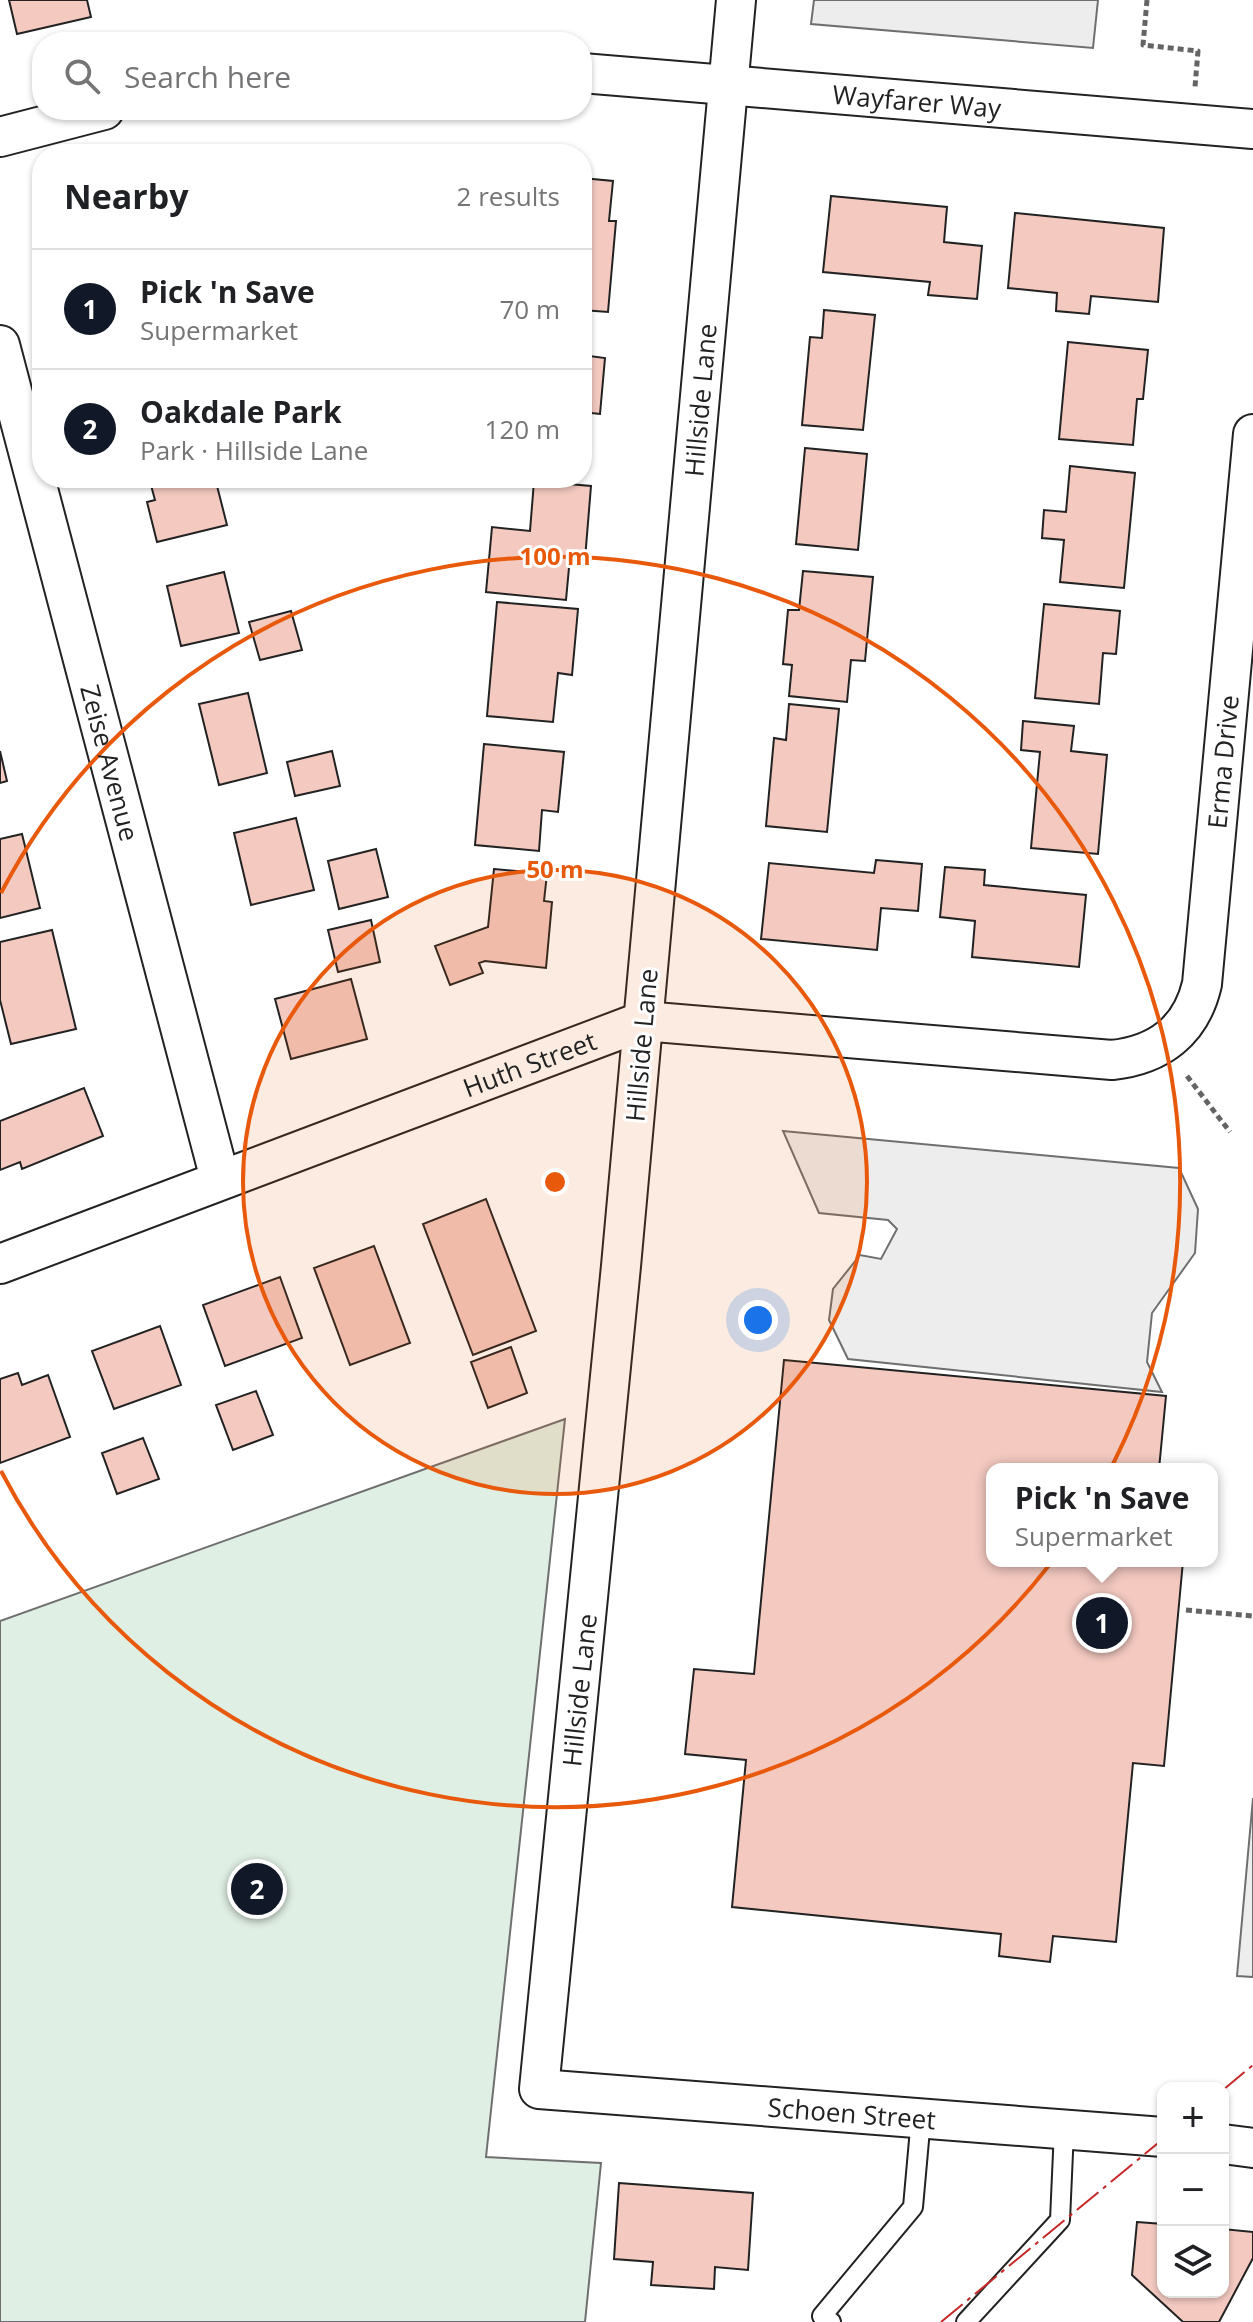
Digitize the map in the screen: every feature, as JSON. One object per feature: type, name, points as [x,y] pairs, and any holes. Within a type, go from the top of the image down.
[{"type":"street","name":"Hillside Lane","points":[[539,2089],[643,1021],[736,0]]},
{"type":"street","name":"Wayfarer Way","points":[[592,74],[1253,129]]},
{"type":"street","points":[[0,137],[65,120]]},
{"type":"street","name":"Zeise Avenue","points":[[0,345],[32,466]]},
{"type":"street","name":"Erma Drive","points":[[1169,1040],[1187,1022],[1202,984],[1253,434]]},
{"type":"street","name":"Zeise Avenue","points":[[38,488],[220,1179]]},
{"type":"street","name":"Huth Street","points":[[0,1264],[643,1021],[1112,1060],[1132,1058],[1169,1040]]},
{"type":"street","name":"Schoen Street","points":[[539,2089],[1157,2137]]},
{"type":"street","points":[[1229,2145],[1253,2148]]},
{"type":"lane","points":[[831,2322],[822,2316],[913,2207],[921,2118]]},
{"type":"lane","points":[[966,2322],[1060,2220],[1064,2130]]},
{"type":"path","points":[[1147,0],[1143,45],[1198,51],[1192,124]]},
{"type":"path","points":[[1169,1040],[1230,1132]]},
{"type":"path","points":[[1186,1610],[1253,1616]]},
{"type":"green space","points":[[565,1419],[486,2157],[601,2163],[585,2322],[0,2322],[0,1621]]},
{"type":"shaded area","points":[[814,0],[1098,0],[1093,48],[811,24]]},
{"type":"shaded area","points":[[783,1131],[1179,1168],[1198,1209],[1195,1253],[1152,1313],[1147,1362],[1162,1392],[848,1359],[829,1320],[833,1289],[860,1255],[881,1259],[897,1229],[888,1220],[819,1213]]},
{"type":"shaded area","points":[[1253,1798],[1253,1977],[1237,1976]]},
{"type":"building","points":[[9,0],[87,0],[91,17],[17,34]]},
{"type":"building","points":[[592,179],[613,181],[609,221],[616,221],[608,312],[592,311]]},
{"type":"building","points":[[831,196],[947,207],[944,242],[982,246],[977,299],[928,295],[930,282],[823,272]]},
{"type":"building","points":[[1015,213],[1164,228],[1158,302],[1091,296],[1089,314],[1056,311],[1057,293],[1008,288]]},
{"type":"building","points":[[824,310],[875,315],[863,430],[802,425],[810,337],[822,338]]},
{"type":"building","points":[[1068,342],[1148,350],[1143,399],[1137,399],[1133,445],[1059,439]]},
{"type":"building","points":[[592,356],[605,358],[600,414],[592,413]]},
{"type":"building","points":[[805,448],[867,454],[858,550],[796,544]]},
{"type":"building","points":[[1070,466],[1135,473],[1124,588],[1060,582],[1064,540],[1042,538],[1044,510],[1066,512]]},
{"type":"building","points":[[152,488],[218,488],[227,525],[157,542],[147,502],[155,500]]},
{"type":"building","points":[[533,488],[591,488],[585,559],[570,557],[566,600],[486,592],[492,527],[530,531]]},
{"type":"building","points":[[803,571],[873,577],[865,661],[851,660],[847,702],[789,696],[792,665],[783,664],[788,610],[799,610]]},
{"type":"building","points":[[224,572],[239,633],[181,646],[167,586]]},
{"type":"building","points":[[497,602],[578,609],[572,675],[558,673],[553,722],[487,716]]},
{"type":"building","points":[[1044,604],[1120,611],[1116,654],[1103,653],[1099,704],[1035,698]]},
{"type":"building","points":[[291,611],[302,650],[260,660],[249,622]]},
{"type":"building","points":[[248,693],[267,773],[219,785],[199,704]]},
{"type":"building","points":[[789,704],[839,709],[827,832],[766,826],[774,738],[786,740]]},
{"type":"building","points":[[1023,721],[1074,726],[1071,751],[1107,755],[1098,854],[1031,848],[1040,752],[1021,750]]},
{"type":"building","points":[[484,744],[564,752],[558,812],[542,810],[539,851],[475,845]]},
{"type":"building","points":[[0,751],[7,781],[0,783]]},
{"type":"building","points":[[332,751],[340,786],[295,796],[287,762]]},
{"type":"building","points":[[296,818],[314,890],[251,905],[234,833]]},
{"type":"building","points":[[22,834],[40,908],[0,918],[0,839]]},
{"type":"building","points":[[376,849],[388,897],[339,909],[328,861]]},
{"type":"building","points":[[876,860],[922,864],[918,911],[881,908],[877,950],[761,939],[769,863],[874,873]]},
{"type":"building","points":[[945,867],[985,870],[984,885],[1086,895],[1079,967],[972,957],[975,921],[940,917]]},
{"type":"building","points":[[494,869],[547,874],[544,901],[552,902],[546,968],[485,961],[479,963],[483,973],[450,985],[435,946],[488,927]]},
{"type":"building","points":[[371,920],[380,962],[338,972],[328,930]]},
{"type":"building","points":[[52,930],[76,1029],[11,1044],[0,1000],[0,942]]},
{"type":"building","points":[[351,979],[367,1039],[291,1059],[275,999]]},
{"type":"building","points":[[84,1088],[103,1136],[22,1169],[20,1162],[0,1170],[0,1121]]},
{"type":"building","points":[[486,1199],[536,1331],[473,1355],[423,1224]]},
{"type":"building","points":[[374,1246],[410,1343],[350,1365],[314,1268]]},
{"type":"building","points":[[280,1277],[302,1338],[225,1366],[203,1305]]},
{"type":"building","points":[[160,1326],[181,1385],[114,1409],[92,1351]]},
{"type":"building","points":[[511,1347],[527,1393],[488,1408],[471,1362]]},
{"type":"building","points":[[784,1360],[1166,1396],[1160,1463],[986,1463],[986,1567],[1182,1567],[1164,1766],[1133,1763],[1116,1942],[1053,1936],[1050,1962],[999,1956],[1001,1934],[732,1907],[746,1760],[685,1754],[694,1669],[754,1674]]},
{"type":"building","points":[[18,1373],[22,1385],[48,1375],[70,1437],[0,1463],[0,1379]]},
{"type":"building","points":[[256,1391],[273,1435],[233,1450],[216,1405]]},
{"type":"building","points":[[143,1438],[159,1479],[117,1494],[102,1453]]},
{"type":"building","points":[[619,2183],[753,2193],[748,2270],[715,2267],[714,2289],[651,2285],[653,2262],[614,2259]]},
{"type":"building","points":[[1137,2222],[1157,2224],[1157,2298],[1229,2298],[1229,2230],[1253,2232],[1253,2258],[1219,2322],[1183,2322],[1132,2275]]},
{"type":"power","points":[[1229,2085],[1253,2065]]},
{"type":"power","points":[[941,2322],[1157,2144]]},
{"type":"place","name":"Pick 'n Save","points":[[1102,1623]]},
{"type":"place","name":"Oakdale Park","points":[[257,1889]]}]
